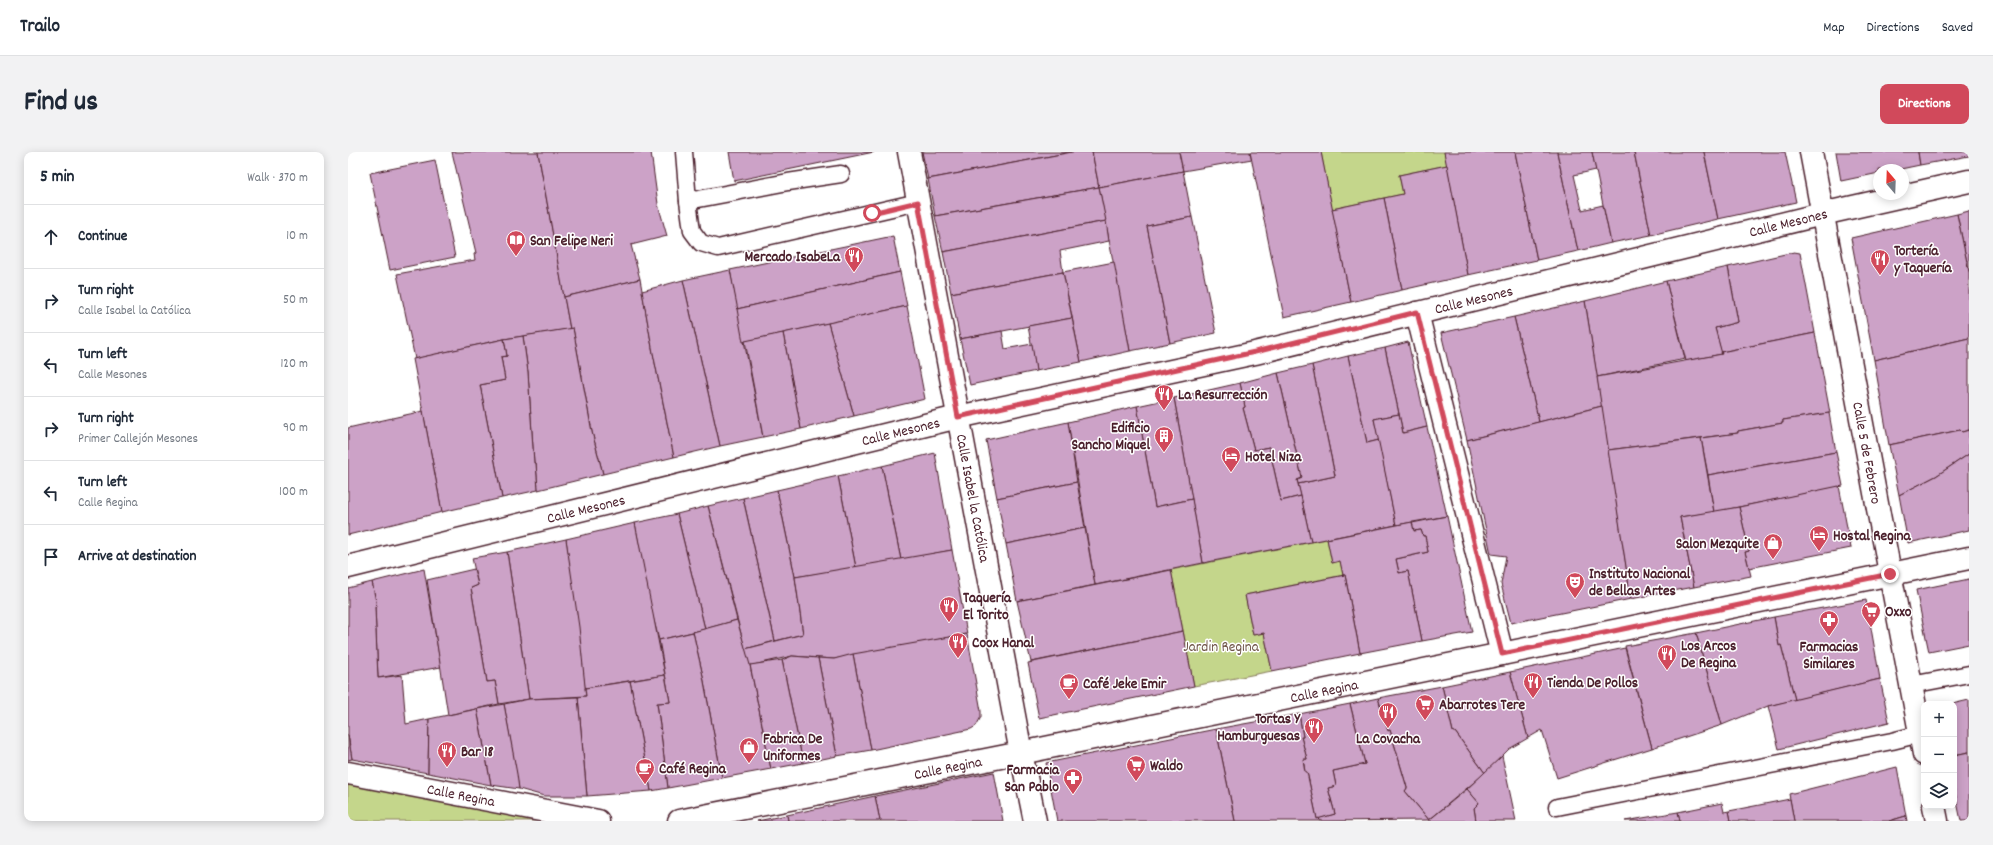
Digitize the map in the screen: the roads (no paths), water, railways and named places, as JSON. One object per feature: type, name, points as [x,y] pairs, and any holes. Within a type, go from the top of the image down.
[{"type":"street","name":"Calle Isabel la Católica","points":[[909,152],[1020,753],[1035,821]]},
{"type":"street","name":"Calle 5 de Febrero","points":[[1811,152],[1921,739]]},
{"type":"street","name":"Calle Mesones","points":[[348,567],[958,417],[1255,352],[1822,214],[1969,181]]},
{"type":"street","points":[[1417,312],[1502,654]]},
{"type":"street","name":"Calle Regina","points":[[679,821],[1020,753],[1969,558]]},
{"type":"street","name":"Calle Regina","points":[[348,773],[598,821]]},
{"type":"street","points":[[1935,809],[1937,821]]},
{"type":"lane","points":[[684,152],[692,231],[701,243],[718,248],[918,202]]},
{"type":"lane","points":[[688,201],[841,174]]},
{"type":"lane","points":[[1911,686],[1969,674]]},
{"type":"lane","points":[[1557,808],[1892,742],[1921,744]]},
{"type":"place","name":"San Felipe Neri","points":[[516,257]]},
{"type":"place","name":"Mercado IsabeLa","points":[[854,273]]},
{"type":"place","name":"Tortería y Taquería","points":[[1880,276]]},
{"type":"place","name":"La Resurrección","points":[[1164,411]]},
{"type":"place","name":"Edificio Sancho Miquel","points":[[1164,453]]},
{"type":"place","name":"Hotel Niza","points":[[1231,473]]},
{"type":"place","name":"Hostal Regina","points":[[1819,552]]},
{"type":"place","name":"Salon Mezquite","points":[[1773,560]]},
{"type":"place","name":"Instituto Nacional de Bellas Artes","points":[[1575,599]]},
{"type":"place","name":"Taquería El Torito","points":[[949,623]]},
{"type":"place","name":"Oxxo","points":[[1871,628]]},
{"type":"place","name":"Farmacias Similares","points":[[1829,637]]},
{"type":"place","name":"Coox Hanal","points":[[958,659]]},
{"type":"place","name":"Los Arcos De Regina","points":[[1667,671]]},
{"type":"place","name":"Tienda De Pollos","points":[[1533,699]]},
{"type":"place","name":"Café Jeke Emir","points":[[1069,700]]},
{"type":"place","name":"Abarrotes Tere","points":[[1425,721]]},
{"type":"place","name":"La Covacha","points":[[1388,729]]},
{"type":"place","name":"Tortas Y Hamburguesas","points":[[1314,744]]},
{"type":"place","name":"Fabrica De Uniformes","points":[[749,764]]},
{"type":"place","name":"Bar 18","points":[[447,768]]},
{"type":"place","name":"Waldo","points":[[1136,782]]},
{"type":"place","name":"Café Regina","points":[[645,785]]},
{"type":"place","name":"Farmacia San Pablo","points":[[1073,795]]},
{"type":"park label","name":"Jardin Regina","points":[[1221,646]]}]
